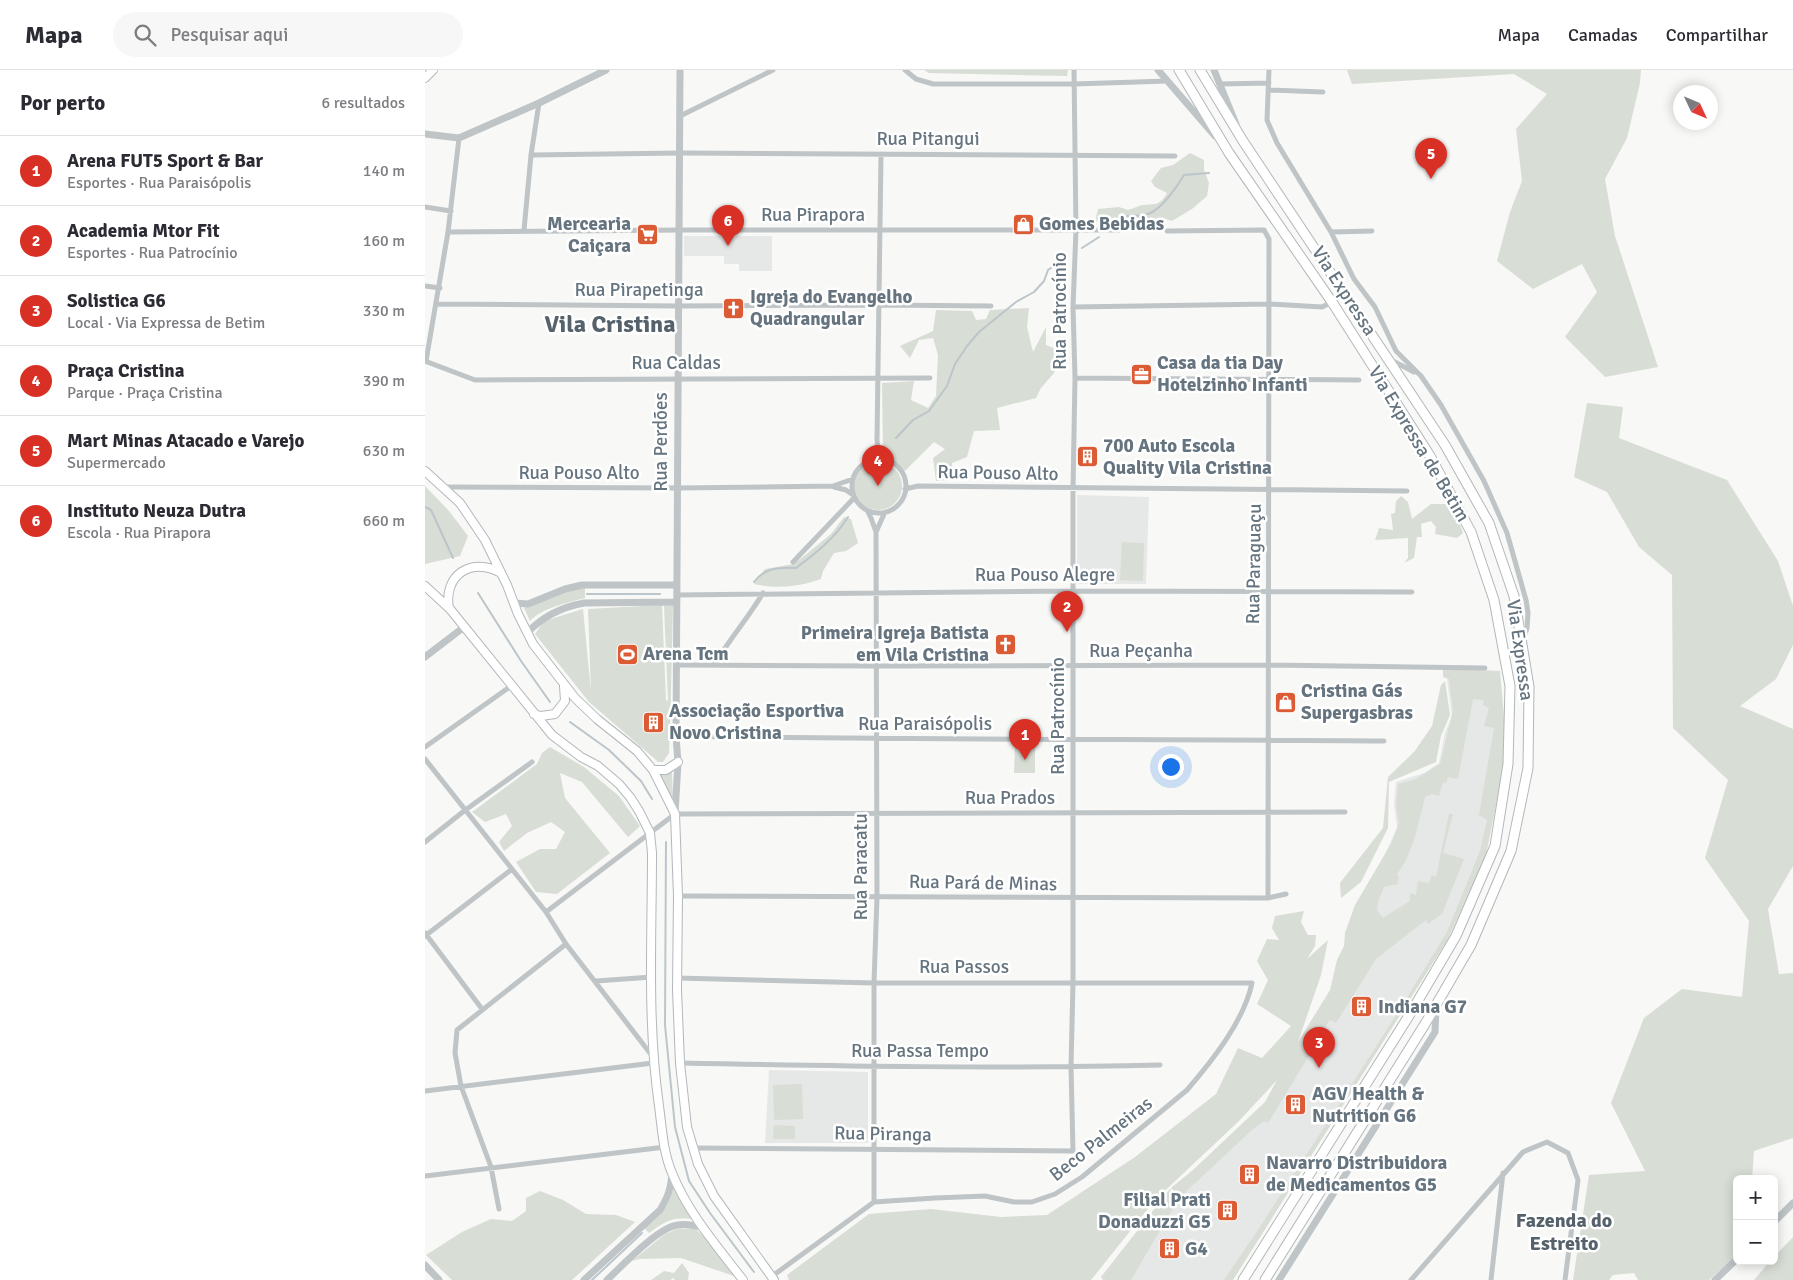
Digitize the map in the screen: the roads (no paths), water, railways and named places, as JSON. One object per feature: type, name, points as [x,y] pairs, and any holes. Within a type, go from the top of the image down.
[{"type":"highway","name":"Via Expressa de Betim","points":[[1179,70],[1229,152],[1332,302],[1430,456],[1471,532],[1494,600],[1510,686],[1509,764],[1495,846],[1456,936],[1410,1014],[1243,1280]]},
{"type":"highway","name":"Via Expressa","points":[[1200,70],[1243,141],[1352,302],[1445,445],[1489,523],[1514,596],[1529,687],[1528,768],[1511,851],[1471,945],[1436,1005],[1265,1280]]},
{"type":"main road","points":[[425,78],[433,70]]},
{"type":"main road","points":[[425,471],[460,503],[485,540],[533,644],[575,698],[597,719],[637,750],[653,770],[675,814],[678,896],[676,978],[680,1063],[687,1126],[692,1148],[713,1196],[770,1279]]},
{"type":"main road","points":[[450,609],[448,600],[449,590],[458,574],[475,566],[484,566],[501,573]]},
{"type":"main road","points":[[425,586],[450,609],[552,735],[581,757],[598,766],[619,784],[639,811],[650,833],[652,853],[653,1060],[665,1148],[672,1172],[687,1202],[702,1227],[743,1280]]},
{"type":"main road","points":[[533,713],[541,716],[555,714],[565,701],[564,684]]},
{"type":"main road","points":[[653,770],[666,770],[677,762]]},
{"type":"street","points":[[425,134],[459,138],[539,103],[607,70]]},
{"type":"street","name":"Rua Perdões","points":[[675,814],[677,762],[677,378],[680,230],[680,70]]},
{"type":"street","points":[[680,116],[773,70]]},
{"type":"street","points":[[905,70],[916,79],[933,84],[1075,84],[1169,81]]},
{"type":"street","name":"Rua Patrocínio","points":[[1073,1151],[1071,1067],[1073,982],[1073,489],[1075,378],[1073,308],[1076,230],[1074,70]]},
{"type":"street","points":[[1158,70],[1229,152]]},
{"type":"street","points":[[1214,70],[1243,141]]},
{"type":"street","points":[[1269,70],[1267,120],[1277,143],[1331,232],[1352,274],[1375,307],[1396,351],[1421,376],[1441,405],[1484,481],[1507,533],[1527,606],[1527,628],[1522,646]]},
{"type":"street","points":[[1220,84],[1269,83]]},
{"type":"street","points":[[1268,90],[1323,92]]},
{"type":"street","points":[[524,230],[531,155],[539,103]]},
{"type":"street","points":[[426,361],[440,288],[459,138]]},
{"type":"street","name":"Rua Pitangui","points":[[531,155],[680,153],[1175,156]]},
{"type":"street","points":[[881,154],[877,378],[877,440],[881,460]]},
{"type":"street","points":[[425,207],[451,211]]},
{"type":"street","name":"Rua Pirapora","points":[[448,232],[524,230],[1119,230]]},
{"type":"street","name":"Rua Paraguaçu","points":[[1167,231],[1264,230],[1269,239],[1268,898]]},
{"type":"street","points":[[1331,232],[1372,231]]},
{"type":"street","points":[[425,286],[440,288]]},
{"type":"street","points":[[1073,308],[1270,304],[1322,307],[1332,302]]},
{"type":"street","name":"Rua Pirapetinga","points":[[436,304],[991,306]]},
{"type":"street","points":[[1387,358],[1421,376]]},
{"type":"street","name":"Rua Caldas","points":[[426,361],[475,380],[930,378]]},
{"type":"street","points":[[1075,378],[1359,380]]},
{"type":"street","points":[[871,461],[877,440]]},
{"type":"street","points":[[881,460],[897,466],[902,473],[905,489],[901,502],[891,510],[875,513],[857,503],[852,487],[853,479],[859,468],[871,461],[881,460]]},
{"type":"street","name":"Rua Pouso Alto","points":[[444,487],[677,488],[833,486],[844,484],[853,479]]},
{"type":"street","name":"Rua Pouso Alto","points":[[904,479],[918,486]]},
{"type":"street","name":"Rua Pouso Alto","points":[[833,486],[845,490],[854,497]]},
{"type":"street","name":"Rua Pouso Alto","points":[[905,489],[918,486],[1407,491]]},
{"type":"street","points":[[793,562],[854,497]]},
{"type":"street","name":"Rua Paracatu","points":[[867,510],[876,532],[877,666],[875,740],[877,897],[874,983],[874,1202]]},
{"type":"street","name":"Rua Paracatu","points":[[876,532],[885,512]]},
{"type":"street","points":[[514,603],[528,604],[565,589],[582,585],[677,585]]},
{"type":"street","name":"Rua Pouso Alegre","points":[[527,633],[537,622],[575,604],[763,593],[1074,591],[1412,592]]},
{"type":"street","points":[[714,665],[725,647],[749,617],[763,593]]},
{"type":"street","points":[[425,658],[464,628]]},
{"type":"street","name":"Rua Peçanha","points":[[677,665],[1073,666],[1269,664],[1485,668]]},
{"type":"street","points":[[425,747],[511,686]]},
{"type":"street","name":"Rua Paraisópolis","points":[[676,736],[875,740],[1384,741]]},
{"type":"street","points":[[425,759],[464,811],[546,912],[566,944],[596,981],[653,1060],[425,1091]]},
{"type":"street","points":[[425,842],[532,762]]},
{"type":"street","name":"Rua Prados","points":[[675,814],[1345,812]]},
{"type":"street","points":[[546,912],[675,814]]},
{"type":"street","points":[[482,1009],[425,934],[512,869]]},
{"type":"street","name":"Rua Pará de Minas","points":[[678,896],[1073,899],[1268,898],[1286,894]]},
{"type":"street","points":[[499,1209],[491,1167],[461,1086],[455,1053],[457,1030],[566,944]]},
{"type":"street","points":[[596,981],[652,977]]},
{"type":"street","name":"Rua Passos","points":[[676,978],[874,983],[1252,983]]},
{"type":"street","name":"Beco Palmeiras","points":[[874,1202],[985,1196],[1014,1202],[1032,1202],[1055,1194],[1082,1178],[1187,1090],[1201,1074],[1234,1026],[1249,998],[1252,983]]},
{"type":"street","points":[[1279,1280],[1435,1032],[1436,1005]]},
{"type":"street","name":"Rua Passa Tempo","points":[[680,1063],[1071,1067],[1160,1065]]},
{"type":"street","points":[[1411,1280],[1503,1172],[1523,1152],[1547,1142],[1568,1153],[1578,1180],[1565,1280]]},
{"type":"street","points":[[425,1176],[665,1148]]},
{"type":"street","name":"Rua Piranga","points":[[692,1148],[1073,1151]]},
{"type":"street","points":[[584,1280],[660,1210],[671,1188],[672,1172]]},
{"type":"street","points":[[1491,1280],[1503,1172]]},
{"type":"street","points":[[770,1279],[874,1202]]},
{"type":"street","points":[[1776,1220],[1793,1204]]},
{"type":"street","points":[[607,1280],[664,1231],[677,1224],[702,1227]]},
{"type":"street","points":[[1715,1280],[1733,1263]]},
{"type":"street","points":[[425,1265],[439,1280]]},
{"type":"street","points":[[1416,1280],[1417,1274]]},
{"type":"waterway","points":[[1127,216],[1153,212],[1168,198],[1184,175],[1209,173]]},
{"type":"waterway","points":[[1082,248],[1099,237]]},
{"type":"waterway","points":[[896,438],[913,420],[929,411],[947,386],[955,364],[979,332],[1016,302],[1034,292],[1044,281],[1048,270],[1062,260]]},
{"type":"waterway","points":[[425,507],[431,510],[453,558]]},
{"type":"waterway","points":[[754,582],[762,574],[772,569],[796,568],[818,551],[843,525],[848,517]]},
{"type":"waterway","points":[[478,593],[521,661],[550,702]]},
{"type":"waterway","points":[[587,594],[660,594]]},
{"type":"waterway","points":[[570,722],[609,750],[641,781],[652,799]]},
{"type":"waterway","points":[[666,842],[665,1025],[675,1127],[689,1181],[710,1213],[754,1272]]},
{"type":"waterway","points":[[592,1280],[642,1233]]},
{"type":"place","name":"Mart Minas Atacado e Varejo","points":[[1431,179]]},
{"type":"place","name":"Gomes Bebidas","points":[[1023,224]]},
{"type":"place","name":"Mercearia Caiçara","points":[[647,235]]},
{"type":"place","name":"Instituto Neuza Dutra","points":[[728,246]]},
{"type":"place","name":"Igreja do Evangelho Quadrangular","points":[[734,308]]},
{"type":"place","name":"Casa da tia Day Hotelzinho Infanti","points":[[1141,374]]},
{"type":"place","name":"700 Auto Escola Quality Vila Cristina","points":[[1087,457]]},
{"type":"place","name":"Praça Cristina","points":[[878,486]]},
{"type":"place","name":"Academia Mtor Fit","points":[[1067,632]]},
{"type":"place","name":"Primeira Igreja Batista em Vila Cristina","points":[[1005,644]]},
{"type":"place","name":"Arena Tcm","points":[[627,654]]},
{"type":"place","name":"Cristina Gás Supergasbras","points":[[1285,702]]},
{"type":"place","name":"Associação Esportiva Novo Cristina","points":[[653,722]]},
{"type":"place","name":"Arena FUT5 Sport & Bar","points":[[1025,760]]},
{"type":"place","name":"Indiana G7","points":[[1362,1007]]},
{"type":"place","name":"Solistica G6","points":[[1319,1068]]},
{"type":"place","name":"AGV Health & Nutrition G6","points":[[1296,1105]]},
{"type":"place","name":"Navarro Distribuidora de Medicamentos G5","points":[[1250,1174]]},
{"type":"place","name":"Filial Prati Donaduzzi G5","points":[[1227,1211]]},
{"type":"place","name":"G4","points":[[1169,1249]]},
{"type":"district","name":"Vila Cristina","points":[[610,324]]},
{"type":"district","name":"Fazenda do Estreito","points":[[1564,1232]]}]
